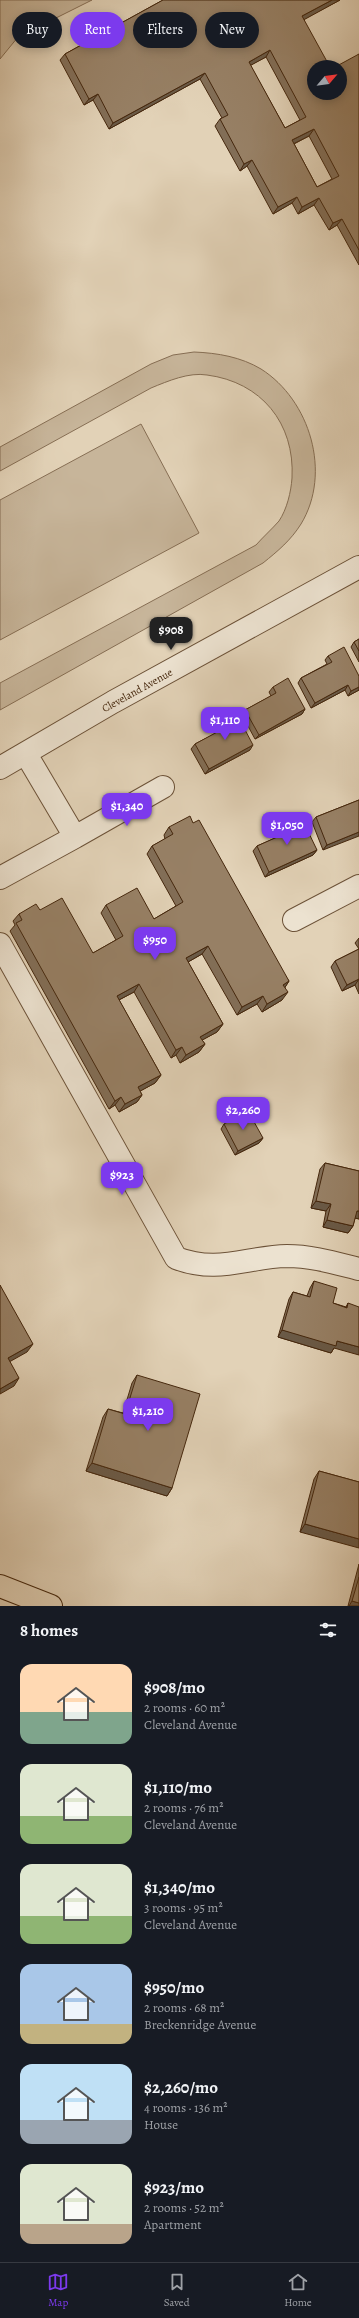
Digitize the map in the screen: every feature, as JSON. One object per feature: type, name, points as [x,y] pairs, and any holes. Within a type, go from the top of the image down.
[{"type":"main road","points":[[0,1586],[50,1606]]},
{"type":"street","name":"Cleveland Avenue","points":[[0,768],[113,702],[359,567]]},
{"type":"street","points":[[26,754],[75,837]]},
{"type":"street","points":[[0,878],[163,787]]},
{"type":"street","points":[[294,920],[359,886]]},
{"type":"street","points":[[0,944],[176,1258],[193,1264],[213,1266],[285,1256],[310,1256],[359,1269]]},
{"type":"shaded area","points":[[0,0],[92,0],[62,15],[62,12],[12,12],[12,44],[0,59]]},
{"type":"shaded area","points":[[194,352],[229,356],[245,361],[261,369],[278,382],[292,399],[303,418],[311,439],[315,461],[315,483],[310,504],[301,524],[284,545],[263,563],[0,710],[0,683],[256,545],[282,516],[291,489],[292,478],[288,440],[281,423],[271,408],[258,396],[243,386],[226,379],[207,375],[200,374],[186,376],[151,388],[0,471],[0,447],[151,364],[173,355]]},
{"type":"shaded area","points":[[141,424],[199,533],[0,640],[0,500]]},
{"type":"building","points":[[163,0],[332,0],[302,16],[326,60],[307,60],[307,100],[347,100],[347,60],[359,54],[359,250],[342,219],[333,223],[319,198],[302,207],[297,197],[278,207],[252,160],[244,164],[220,119],[228,115],[205,73],[113,123],[98,94],[89,99],[65,54],[76,48],[125,48],[125,21],[133,17],[133,48],[197,48],[197,12],[141,12]],"holes":[[[270,50],[306,117],[285,128],[249,62]],[[314,129],[339,176],[317,187],[292,140]]]},
{"type":"building","points":[[359,639],[359,651],[354,642]]},
{"type":"building","points":[[344,647],[359,676],[359,687],[351,691],[348,685],[315,703],[301,678],[332,662],[328,656]]},
{"type":"building","points":[[288,678],[305,709],[259,735],[245,710],[276,693],[273,687]]},
{"type":"building","points":[[234,709],[253,745],[209,769],[195,744],[221,730],[215,720]]},
{"type":"building","points":[[359,800],[359,832],[327,845],[316,817]]},
{"type":"building","points":[[190,816],[193,823],[199,820],[289,981],[283,985],[288,992],[267,1004],[263,996],[242,1007],[208,946],[186,958],[223,1024],[200,1037],[205,1044],[186,1055],[182,1047],[176,1050],[139,984],[117,996],[161,1075],[138,1087],[142,1095],[125,1104],[121,1097],[115,1101],[16,923],[22,920],[19,914],[36,904],[40,910],[62,898],[93,953],[123,936],[106,905],[137,888],[154,919],[183,902],[152,846],[173,834],[169,827]]},
{"type":"building","points":[[302,819],[317,850],[269,872],[257,846],[284,834],[282,829]]},
{"type":"building","points":[[359,949],[359,979],[347,985],[335,961]]},
{"type":"building","points":[[248,1111],[263,1138],[238,1151],[224,1124]]},
{"type":"building","points":[[325,1163],[359,1171],[359,1211],[357,1211],[353,1226],[327,1220],[331,1204],[316,1201]]},
{"type":"building","points":[[314,1281],[337,1288],[333,1303],[347,1308],[348,1303],[359,1307],[359,1347],[337,1341],[336,1346],[282,1330],[293,1292],[310,1297]]},
{"type":"building","points":[[0,1285],[33,1344],[8,1358],[19,1378],[0,1389]]},
{"type":"building","points":[[137,1375],[200,1394],[172,1488],[92,1463],[108,1409],[125,1414]]},
{"type":"building","points":[[319,1471],[359,1482],[359,1539],[305,1524]]},
{"type":"building","points":[[359,1577],[359,1603],[352,1601]]}]
